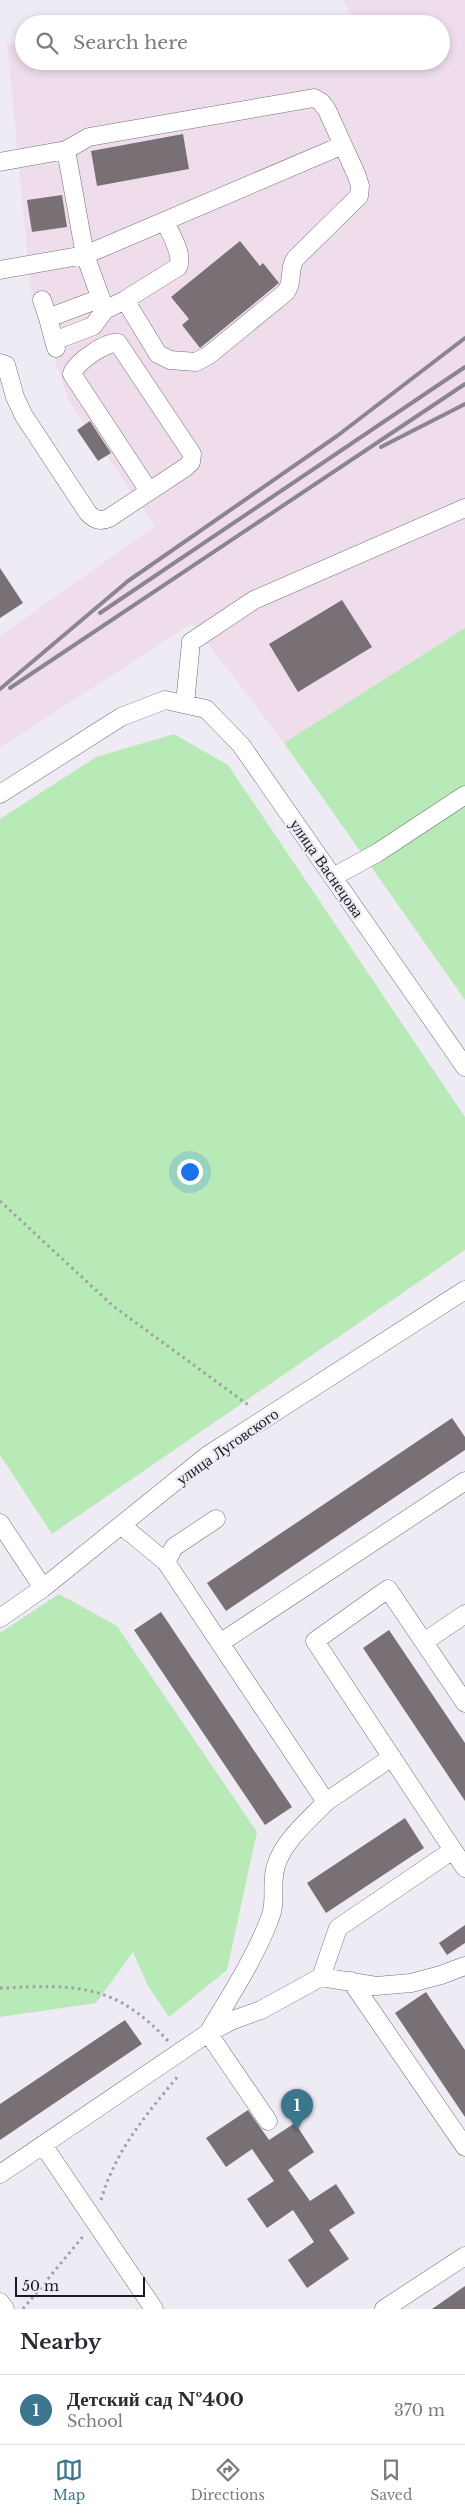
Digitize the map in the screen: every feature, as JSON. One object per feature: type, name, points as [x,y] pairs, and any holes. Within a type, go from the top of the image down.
[{"type":"street","points":[[0,162],[66,150],[89,137],[306,98],[321,102],[343,145],[360,186],[359,196],[295,259],[290,266],[290,286],[286,292],[209,355],[196,362],[163,358],[153,348],[125,300]]},
{"type":"street","points":[[0,270],[85,255],[343,145]]},
{"type":"street","points":[[42,300],[55,345],[94,326],[103,304],[85,255],[66,150]]},
{"type":"street","points":[[48,318],[125,300],[178,268],[181,262],[179,255],[164,221]]},
{"type":"street","points":[[0,363],[6,365],[15,397],[24,416],[88,513],[95,519],[102,521],[110,518],[186,467],[190,462],[192,454],[118,343],[112,342],[78,364],[72,374],[149,491]]},
{"type":"street","points":[[185,704],[191,642],[254,600],[465,508]]},
{"type":"street","name":"улица Васнецова","points":[[0,794],[121,717],[165,700],[206,709],[241,745],[465,1067]]},
{"type":"street","points":[[333,877],[377,853],[465,795]]},
{"type":"street","name":"улица Луговского","points":[[0,1618],[43,1588],[208,1455],[465,1290]]},
{"type":"street","points":[[220,1643],[465,1481]]},
{"type":"street","points":[[166,1562],[174,1547],[216,1519]]},
{"type":"street","points":[[0,1523],[43,1588]]},
{"type":"street","points":[[121,1525],[166,1562],[326,1802]]},
{"type":"street","points":[[465,1703],[388,1589],[316,1641],[465,1868]]},
{"type":"street","points":[[424,1642],[465,1614]]},
{"type":"street","points":[[208,2034],[271,1917],[275,1900],[274,1875],[282,1851],[326,1802],[392,1757]]},
{"type":"street","points":[[321,1977],[338,1928],[453,1850]]},
{"type":"street","points":[[0,2174],[43,2145],[181,2061],[208,2034],[233,2020],[262,2010],[321,1977],[376,1986],[411,1983],[465,1966]]},
{"type":"street","points":[[351,1981],[465,2146]]},
{"type":"street","points":[[208,2034],[268,2121]]},
{"type":"street","points":[[43,2145],[154,2309]]},
{"type":"street","points":[[384,2309],[465,2256]]},
{"type":"street","points":[[0,2302],[5,2309]]},
{"type":"path","points":[[0,1200],[113,1306],[266,1418]]},
{"type":"path","points":[[0,1988],[78,1987],[112,1996],[150,2021],[181,2061],[133,2130],[109,2173],[94,2220],[23,2309]]},
{"type":"shaded area","points":[[343,0],[465,0],[465,628],[284,743],[192,623],[0,748],[0,636],[155,526],[69,401],[31,293],[7,43],[15,43],[15,70],[450,70],[450,15],[350,15]]},
{"type":"green space","points":[[465,628],[465,1000],[284,743]]},
{"type":"green space","points":[[174,734],[228,765],[465,1117],[465,1250],[52,1534],[0,1455],[0,819],[96,757]]},
{"type":"green space","points":[[59,1594],[117,1626],[257,1832],[227,1970],[169,2017],[148,1986],[133,1952],[96,2003],[0,2017],[0,1633]]},
{"type":"building","points":[[183,134],[189,169],[97,186],[91,151]]},
{"type":"building","points":[[62,195],[67,227],[32,232],[27,200]]},
{"type":"building","points":[[240,241],[260,266],[263,263],[279,283],[200,348],[182,325],[189,319],[171,297]]},
{"type":"building","points":[[90,421],[111,453],[98,461],[77,430]]},
{"type":"building","points":[[0,568],[23,603],[0,618]]},
{"type":"building","points":[[342,600],[372,647],[298,692],[269,644]]},
{"type":"building","points":[[452,1418],[465,1437],[465,1450],[226,1611],[207,1583]]},
{"type":"building","points":[[161,1612],[292,1807],[265,1825],[134,1630]]},
{"type":"building","points":[[389,1630],[465,1743],[465,1801],[363,1648]]},
{"type":"building","points":[[405,1818],[424,1848],[326,1913],[307,1883]]},
{"type":"building","points":[[465,1925],[465,1943],[447,1955],[439,1943]]},
{"type":"building","points":[[426,1992],[465,2050],[465,2117],[395,2013]]},
{"type":"building","points":[[125,2020],[142,2044],[0,2140],[0,2104]]},
{"type":"building","points":[[248,2110],[269,2140],[295,2123],[314,2152],[288,2170],[310,2201],[336,2184],[355,2213],[329,2230],[349,2259],[307,2288],[288,2260],[314,2242],[293,2210],[267,2228],[247,2199],[274,2181],[252,2149],[226,2167],[206,2138]]},
{"type":"building","points":[[465,2286],[465,2309],[432,2309]]},
{"type":"railway","points":[[0,689],[128,581],[337,436],[465,338]]},
{"type":"railway","points":[[100,613],[465,367]]},
{"type":"railway","points":[[10,688],[465,384]]},
{"type":"railway","points":[[381,447],[465,404]]},
{"type":"place","name":"Детский сад №400","points":[[297,2130]]}]
